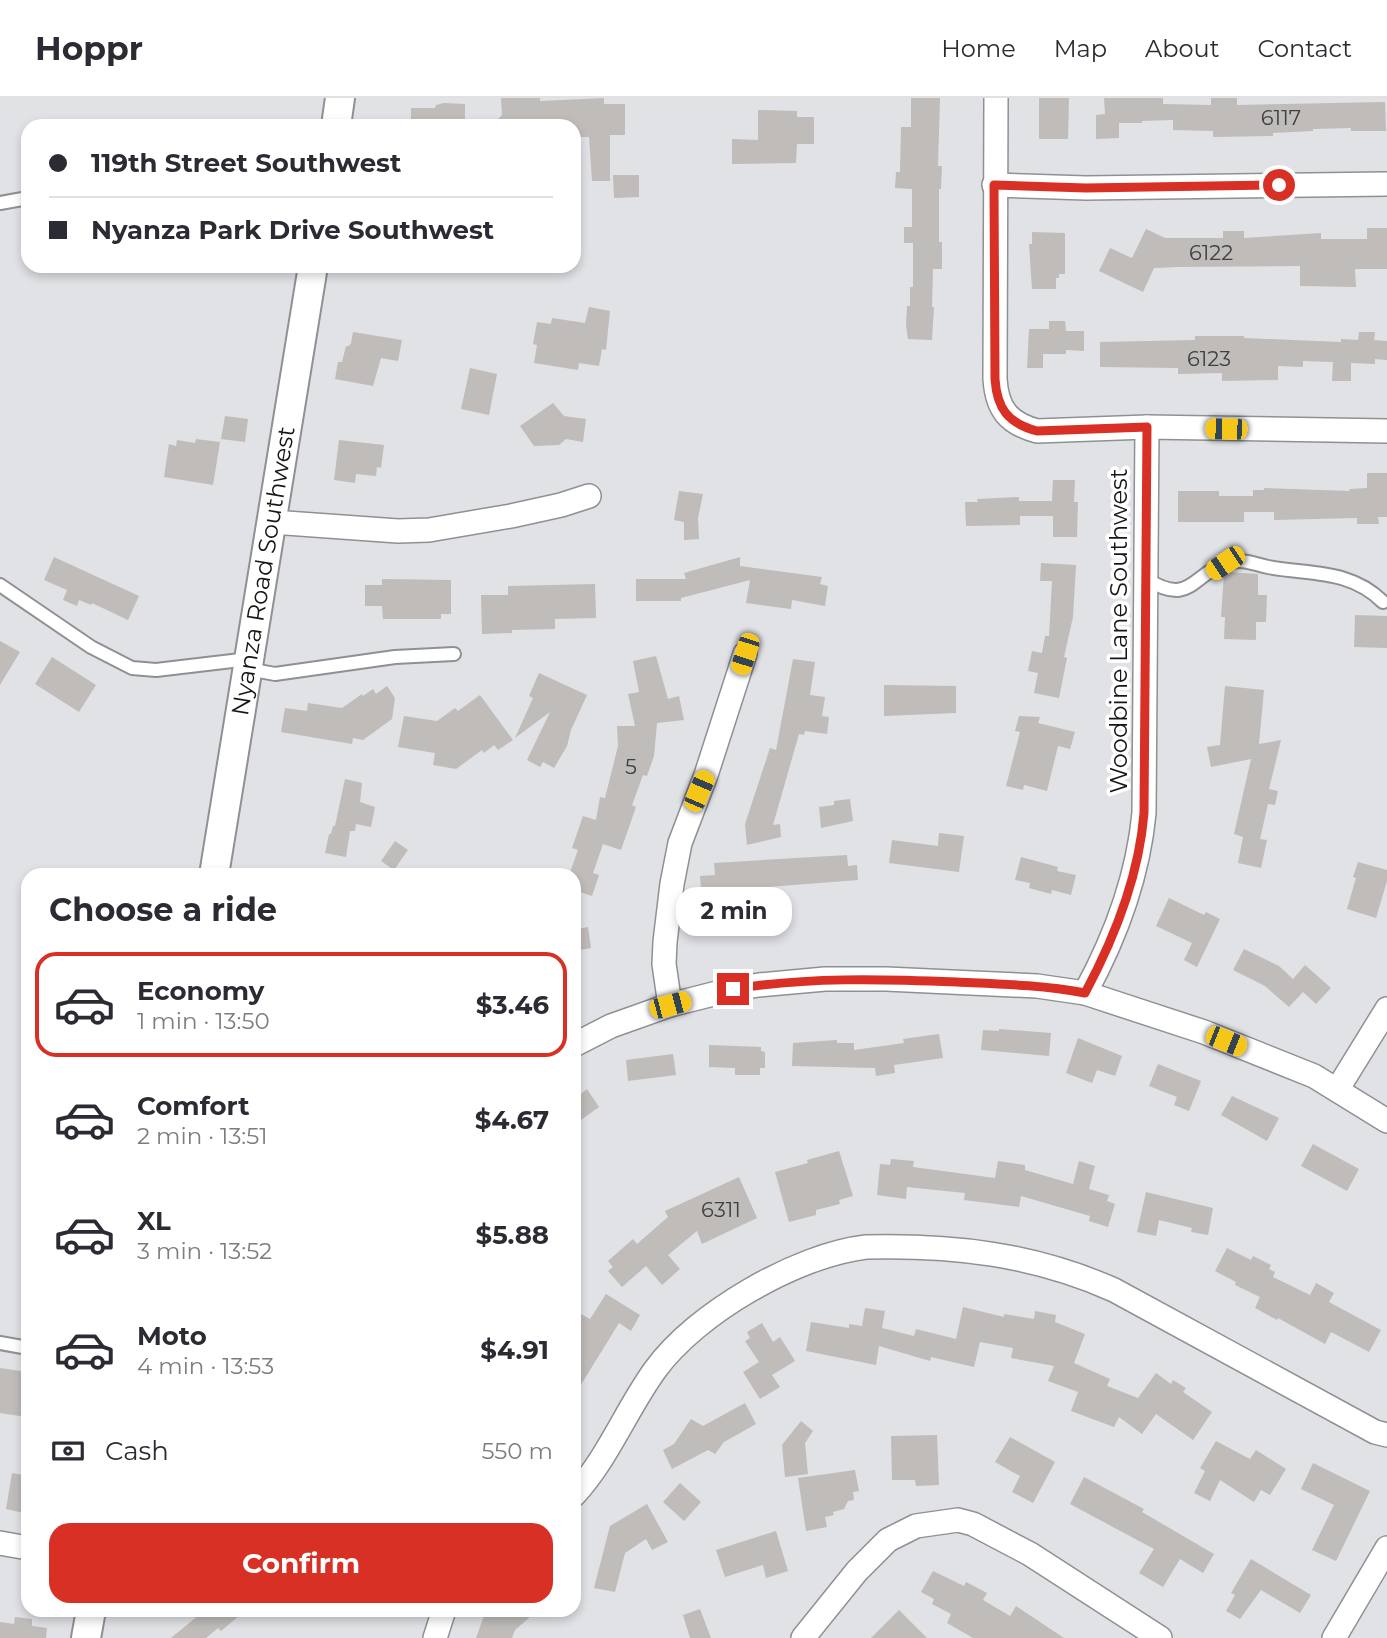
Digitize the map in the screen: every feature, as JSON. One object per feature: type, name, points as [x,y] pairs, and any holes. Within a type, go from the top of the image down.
[{"type":"street","points":[[337,119],[340,98]]},
{"type":"street","points":[[996,98],[996,394],[1002,409],[1022,427],[1037,431],[1147,427],[1387,431]]},
{"type":"street","points":[[994,185],[1086,188],[1387,184]]},
{"type":"street","name":"Nyanza Road Southwest","points":[[215,868],[312,273]]},
{"type":"street","name":"Woodbine Lane Southwest","points":[[1085,993],[1101,964],[1132,883],[1142,838],[1147,427]]},
{"type":"street","points":[[272,522],[398,531],[429,530],[511,516],[589,496]]},
{"type":"street","points":[[670,1005],[664,964],[665,942],[680,843],[706,775],[745,654]]},
{"type":"street","points":[[581,1041],[611,1026],[670,1005],[733,989],[825,979],[1037,986],[1085,993],[1204,1032],[1314,1076],[1387,1122]]},
{"type":"street","points":[[1337,1090],[1387,1009]]},
{"type":"street","points":[[581,1486],[594,1470],[654,1371],[680,1342],[738,1297],[790,1269],[824,1256],[866,1247],[961,1249],[1018,1258],[1089,1279],[1375,1432],[1387,1435]]},
{"type":"street","points":[[803,1638],[858,1571],[888,1540],[916,1526],[958,1520],[973,1524],[1030,1554],[1160,1638]]},
{"type":"street","points":[[0,1542],[21,1546]]},
{"type":"street","points":[[1334,1638],[1387,1548]]},
{"type":"street","points":[[86,1638],[90,1617]]},
{"type":"street","points":[[435,1638],[442,1617]]},
{"type":"lane","points":[[0,203],[21,199]]},
{"type":"lane","points":[[1146,579],[1159,587],[1174,590],[1190,587],[1225,563],[1244,560],[1269,567],[1330,575],[1372,591],[1383,602]]},
{"type":"lane","points":[[0,585],[91,647],[132,668],[156,670],[248,664],[275,674],[395,657],[454,654]]},
{"type":"lane","points":[[0,1343],[21,1347]]},
{"type":"building","points":[[501,98],[540,98],[540,101],[604,98],[604,104],[625,104],[625,135],[610,135],[610,181],[592,181],[589,137],[581,137],[581,119],[498,119],[502,115]]},
{"type":"building","points":[[911,98],[940,98],[938,166],[942,166],[939,242],[942,242],[942,269],[933,269],[932,340],[908,339],[906,325],[910,287],[913,287],[913,243],[904,243],[904,227],[912,227],[912,189],[895,188],[896,172],[900,172],[901,127],[911,127]]},
{"type":"building","points":[[1039,98],[1069,98],[1068,139],[1039,139]]},
{"type":"building","points":[[1104,98],[1163,98],[1163,104],[1211,105],[1211,98],[1237,98],[1237,105],[1385,102],[1386,131],[1313,129],[1273,133],[1273,136],[1213,137],[1213,131],[1173,130],[1173,120],[1119,123],[1119,138],[1096,139],[1096,115],[1105,114]]},
{"type":"building","points":[[465,104],[465,119],[411,119],[411,108],[435,108],[436,105]]},
{"type":"building","points":[[758,110],[797,111],[797,117],[814,117],[814,144],[797,144],[796,163],[732,164],[732,139],[758,140]]},
{"type":"building","points":[[613,175],[639,175],[639,197],[614,198]]},
{"type":"building","points":[[1367,228],[1387,228],[1387,269],[1355,269],[1356,287],[1300,286],[1300,266],[1178,267],[1154,268],[1143,292],[1099,271],[1110,248],[1132,258],[1146,229],[1165,238],[1223,238],[1223,231],[1244,231],[1244,238],[1321,233],[1321,239],[1367,239]]},
{"type":"building","points":[[1032,232],[1065,233],[1065,274],[1059,274],[1059,278],[1056,278],[1056,289],[1032,289],[1029,244],[1032,244]]},
{"type":"building","points":[[589,307],[610,311],[606,350],[602,349],[599,366],[579,363],[578,370],[534,363],[537,345],[533,344],[537,322],[551,324],[552,318],[585,323]]},
{"type":"building","points":[[1049,321],[1065,321],[1066,331],[1084,331],[1084,351],[1066,350],[1066,354],[1043,354],[1043,368],[1027,368],[1029,329],[1049,329]]},
{"type":"building","points":[[353,332],[402,340],[398,361],[381,358],[373,386],[335,379],[338,362],[342,362]]},
{"type":"building","points":[[1359,332],[1375,332],[1374,340],[1387,341],[1387,360],[1375,359],[1375,364],[1351,363],[1351,381],[1332,381],[1333,362],[1303,361],[1303,367],[1278,366],[1278,380],[1222,381],[1222,373],[1178,374],[1178,368],[1100,367],[1100,342],[1244,336],[1341,342],[1341,339],[1358,340]]},
{"type":"building","points":[[470,368],[497,374],[489,415],[461,409]]},
{"type":"building","points":[[553,403],[564,416],[586,419],[583,442],[566,439],[559,445],[534,446],[520,426]]},
{"type":"building","points":[[225,416],[248,419],[245,442],[221,439]]},
{"type":"building","points":[[196,439],[220,442],[213,485],[164,477],[169,444],[176,446],[177,440],[195,443]]},
{"type":"building","points":[[339,440],[384,445],[381,468],[377,467],[376,476],[356,474],[355,483],[334,480]]},
{"type":"building","points":[[1367,473],[1387,473],[1387,517],[1378,517],[1379,524],[1357,524],[1357,518],[1274,520],[1274,512],[1244,512],[1244,522],[1178,522],[1178,491],[1219,491],[1219,496],[1253,496],[1253,490],[1264,488],[1349,491],[1367,488]]},
{"type":"building","points":[[1053,480],[1075,480],[1074,502],[1078,502],[1077,537],[1053,537],[1053,516],[1020,516],[1020,525],[966,526],[965,502],[1019,497],[1019,501],[1052,501]]},
{"type":"building","points":[[679,491],[703,494],[698,518],[699,539],[684,540],[684,522],[674,520]]},
{"type":"building","points":[[54,557],[139,596],[128,620],[92,603],[91,605],[79,600],[77,606],[63,600],[67,590],[44,580]]},
{"type":"building","points":[[740,557],[740,566],[822,577],[820,584],[828,586],[825,606],[792,600],[791,609],[746,603],[750,580],[681,598],[681,601],[636,601],[636,579],[686,579],[684,573]]},
{"type":"building","points":[[1041,563],[1076,565],[1073,617],[1059,698],[1034,693],[1038,673],[1028,671],[1032,651],[1042,653],[1045,636],[1049,636],[1052,581],[1040,581]]},
{"type":"building","points":[[1224,574],[1258,574],[1258,595],[1267,595],[1266,622],[1256,622],[1256,640],[1224,639],[1225,617],[1221,617]]},
{"type":"building","points":[[382,579],[451,580],[451,614],[441,614],[441,619],[383,619],[382,606],[365,606],[365,585],[382,585]]},
{"type":"building","points":[[595,584],[596,618],[555,619],[555,629],[482,634],[481,595],[508,595],[508,586]]},
{"type":"building","points":[[1355,615],[1387,616],[1387,648],[1354,647]]},
{"type":"building","points":[[0,641],[20,652],[0,685]]},
{"type":"building","points":[[656,656],[668,699],[679,696],[684,720],[657,723],[654,756],[647,776],[643,775],[632,805],[636,807],[621,850],[603,844],[593,873],[599,875],[592,896],[581,892],[581,868],[572,868],[578,850],[572,848],[583,816],[596,820],[600,797],[605,798],[618,746],[617,726],[635,726],[628,694],[639,692],[633,661]]},
{"type":"building","points":[[52,657],[96,685],[79,712],[35,684]]},
{"type":"building","points":[[793,659],[815,662],[810,695],[825,697],[822,716],[829,717],[827,734],[805,731],[804,735],[799,734],[773,825],[780,824],[781,837],[747,845],[745,824],[770,748],[776,750]]},
{"type":"building","points":[[539,673],[587,695],[571,730],[567,746],[554,768],[543,762],[540,767],[527,760],[550,712],[515,738],[533,698],[529,696]]},
{"type":"building","points":[[884,685],[956,686],[956,713],[884,716]]},
{"type":"building","points":[[387,686],[395,698],[392,719],[363,740],[353,738],[352,744],[281,732],[285,708],[307,711],[308,703],[342,708],[362,694],[363,696],[373,689],[376,694]]},
{"type":"building","points":[[1225,686],[1264,690],[1259,744],[1281,740],[1269,789],[1278,791],[1275,805],[1268,804],[1260,839],[1267,840],[1261,868],[1238,863],[1243,837],[1234,834],[1251,759],[1211,767],[1207,747],[1220,745]]},
{"type":"building","points":[[480,695],[513,740],[498,750],[494,745],[484,753],[482,750],[456,769],[433,765],[435,753],[398,747],[404,716],[437,721],[455,708],[458,711]]},
{"type":"building","points":[[1019,716],[1040,717],[1038,723],[1075,732],[1070,749],[1058,746],[1047,791],[1024,785],[1023,790],[1006,786],[1020,732],[1015,731]]},
{"type":"building","points":[[345,779],[362,783],[360,802],[375,807],[371,827],[356,824],[355,831],[350,831],[346,857],[325,853],[329,834],[335,826]]},
{"type":"building","points":[[850,799],[853,821],[821,828],[819,807]]},
{"type":"building","points":[[939,833],[964,836],[959,872],[889,863],[892,840],[938,846]]},
{"type":"building","points":[[395,841],[408,850],[395,868],[381,861]]},
{"type":"building","points":[[847,855],[848,866],[857,865],[858,880],[768,887],[768,895],[702,900],[700,876],[715,875],[714,863]]},
{"type":"building","points":[[1021,857],[1058,867],[1057,871],[1076,875],[1071,895],[1052,890],[1051,894],[1029,888],[1030,883],[1015,880]]},
{"type":"building","points":[[1358,862],[1387,870],[1387,881],[1376,918],[1347,909]]},
{"type":"building","points":[[1169,898],[1204,915],[1206,912],[1220,919],[1197,967],[1184,960],[1192,943],[1156,926]]},
{"type":"building","points":[[588,927],[591,948],[581,950],[581,928]]},
{"type":"building","points":[[1244,949],[1279,966],[1293,979],[1305,965],[1331,988],[1316,1004],[1303,992],[1289,1007],[1265,986],[1233,970]]},
{"type":"building","points":[[983,1030],[1051,1033],[1049,1056],[981,1050]]},
{"type":"building","points":[[939,1034],[943,1058],[894,1065],[895,1073],[876,1076],[875,1068],[792,1066],[793,1043],[837,1040],[837,1043],[854,1043],[854,1050],[904,1043],[903,1039]]},
{"type":"building","points":[[1078,1038],[1122,1056],[1115,1076],[1097,1070],[1092,1083],[1066,1073]]},
{"type":"building","points":[[709,1045],[761,1047],[761,1051],[765,1052],[765,1068],[760,1068],[760,1075],[735,1075],[735,1068],[709,1067]]},
{"type":"building","points":[[673,1054],[676,1075],[628,1081],[626,1060]]},
{"type":"building","points":[[1158,1064],[1201,1081],[1189,1111],[1174,1105],[1177,1097],[1149,1086]]},
{"type":"building","points":[[587,1089],[599,1107],[581,1120],[581,1094]]},
{"type":"building","points":[[1232,1096],[1279,1118],[1267,1141],[1221,1115]]},
{"type":"building","points":[[1313,1144],[1359,1169],[1347,1191],[1301,1166]]},
{"type":"building","points":[[839,1151],[853,1196],[839,1200],[840,1204],[816,1210],[816,1215],[789,1222],[775,1172]]},
{"type":"building","points":[[891,1159],[914,1161],[913,1167],[995,1178],[998,1161],[1025,1165],[1025,1170],[1073,1184],[1079,1161],[1095,1166],[1089,1189],[1109,1195],[1107,1201],[1115,1204],[1108,1227],[1089,1221],[1090,1216],[1021,1196],[1019,1207],[964,1200],[965,1193],[907,1187],[906,1199],[877,1195],[880,1164],[890,1165]]},
{"type":"building","points":[[739,1177],[757,1218],[702,1244],[697,1231],[668,1255],[680,1269],[662,1285],[646,1266],[622,1287],[608,1271],[613,1267],[608,1261],[633,1239],[637,1244],[668,1217],[665,1211]]},
{"type":"building","points":[[1146,1192],[1213,1208],[1208,1235],[1191,1232],[1192,1228],[1159,1220],[1156,1236],[1137,1232]]},
{"type":"building","points":[[1227,1248],[1251,1260],[1253,1256],[1271,1265],[1269,1269],[1275,1272],[1273,1277],[1310,1295],[1316,1283],[1334,1293],[1329,1302],[1381,1330],[1369,1352],[1331,1332],[1325,1344],[1255,1308],[1260,1297],[1235,1285],[1236,1282],[1215,1271]]},
{"type":"building","points":[[606,1294],[640,1315],[631,1331],[619,1323],[581,1385],[581,1314],[590,1319]]},
{"type":"building","points":[[963,1307],[1004,1317],[1004,1314],[1034,1319],[1035,1311],[1056,1315],[1055,1322],[1085,1334],[1074,1363],[1110,1379],[1107,1386],[1138,1398],[1156,1373],[1171,1384],[1173,1380],[1186,1388],[1183,1392],[1212,1412],[1193,1440],[1156,1414],[1142,1434],[1119,1417],[1114,1427],[1071,1411],[1078,1392],[1048,1381],[1054,1366],[1011,1358],[1013,1348],[980,1342],[974,1367],[931,1357],[930,1361],[879,1346],[876,1365],[806,1351],[811,1322],[849,1328],[849,1324],[862,1326],[865,1308],[885,1311],[882,1328],[914,1336],[916,1329],[956,1339]]},
{"type":"building","points":[[762,1323],[773,1342],[780,1337],[795,1361],[772,1375],[780,1387],[760,1399],[743,1372],[759,1362],[745,1341],[750,1338],[747,1332]]},
{"type":"building","points":[[0,1368],[21,1371],[21,1416],[0,1413]]},
{"type":"building","points":[[745,1403],[756,1424],[724,1442],[715,1454],[708,1450],[672,1469],[663,1450],[674,1444],[691,1419],[703,1426]]},
{"type":"building","points":[[801,1421],[813,1431],[805,1443],[808,1474],[785,1477],[782,1445]]},
{"type":"building","points":[[937,1435],[939,1485],[916,1486],[915,1480],[892,1480],[891,1436]]},
{"type":"building","points":[[1010,1437],[1055,1462],[1033,1503],[1012,1492],[1020,1476],[995,1462]]},
{"type":"building","points":[[1216,1441],[1250,1459],[1256,1450],[1286,1469],[1270,1495],[1261,1490],[1254,1502],[1220,1480],[1210,1501],[1194,1493],[1205,1471],[1200,1468]]},
{"type":"building","points":[[1313,1463],[1370,1491],[1336,1561],[1312,1550],[1334,1505],[1301,1489]]},
{"type":"building","points":[[855,1470],[859,1491],[853,1492],[854,1500],[848,1501],[844,1509],[833,1512],[834,1515],[825,1517],[827,1527],[806,1531],[798,1478]]},
{"type":"building","points":[[12,1473],[21,1475],[21,1512],[6,1509]]},
{"type":"building","points":[[1084,1477],[1144,1509],[1142,1512],[1214,1554],[1203,1573],[1180,1559],[1163,1587],[1139,1573],[1154,1549],[1070,1504]]},
{"type":"building","points":[[680,1483],[701,1502],[684,1521],[663,1502]]},
{"type":"building","points":[[647,1504],[668,1542],[652,1550],[646,1539],[625,1553],[615,1592],[594,1588],[610,1526]]},
{"type":"building","points":[[776,1531],[788,1571],[766,1578],[763,1565],[725,1577],[716,1550]]},
{"type":"building","points":[[1251,1559],[1311,1595],[1300,1613],[1261,1590],[1240,1619],[1226,1611],[1235,1595],[1231,1593]]},
{"type":"building","points":[[933,1571],[964,1586],[966,1582],[987,1593],[983,1600],[1010,1616],[1016,1606],[1064,1638],[973,1638],[947,1623],[951,1614],[932,1604],[934,1599],[921,1592]]},
{"type":"building","points":[[700,1609],[711,1638],[690,1638],[683,1615]]},
{"type":"building","points":[[899,1610],[927,1638],[871,1638]]},
{"type":"building","points":[[15,1617],[32,1619],[32,1626],[47,1628],[46,1638],[0,1638],[0,1622],[14,1624]]},
{"type":"building","points":[[196,1617],[238,1617],[221,1631],[218,1628],[206,1638],[171,1638]]},
{"type":"building","points":[[484,1617],[530,1617],[515,1630],[512,1638],[476,1638]]},
{"type":"route","points":[[733,989],[825,979],[886,979],[1037,986],[1085,993],[1101,964],[1132,883],[1142,838],[1147,427],[1037,431],[1022,427],[1002,409],[996,394],[995,379],[994,185],[1086,188],[1279,185]]}]
